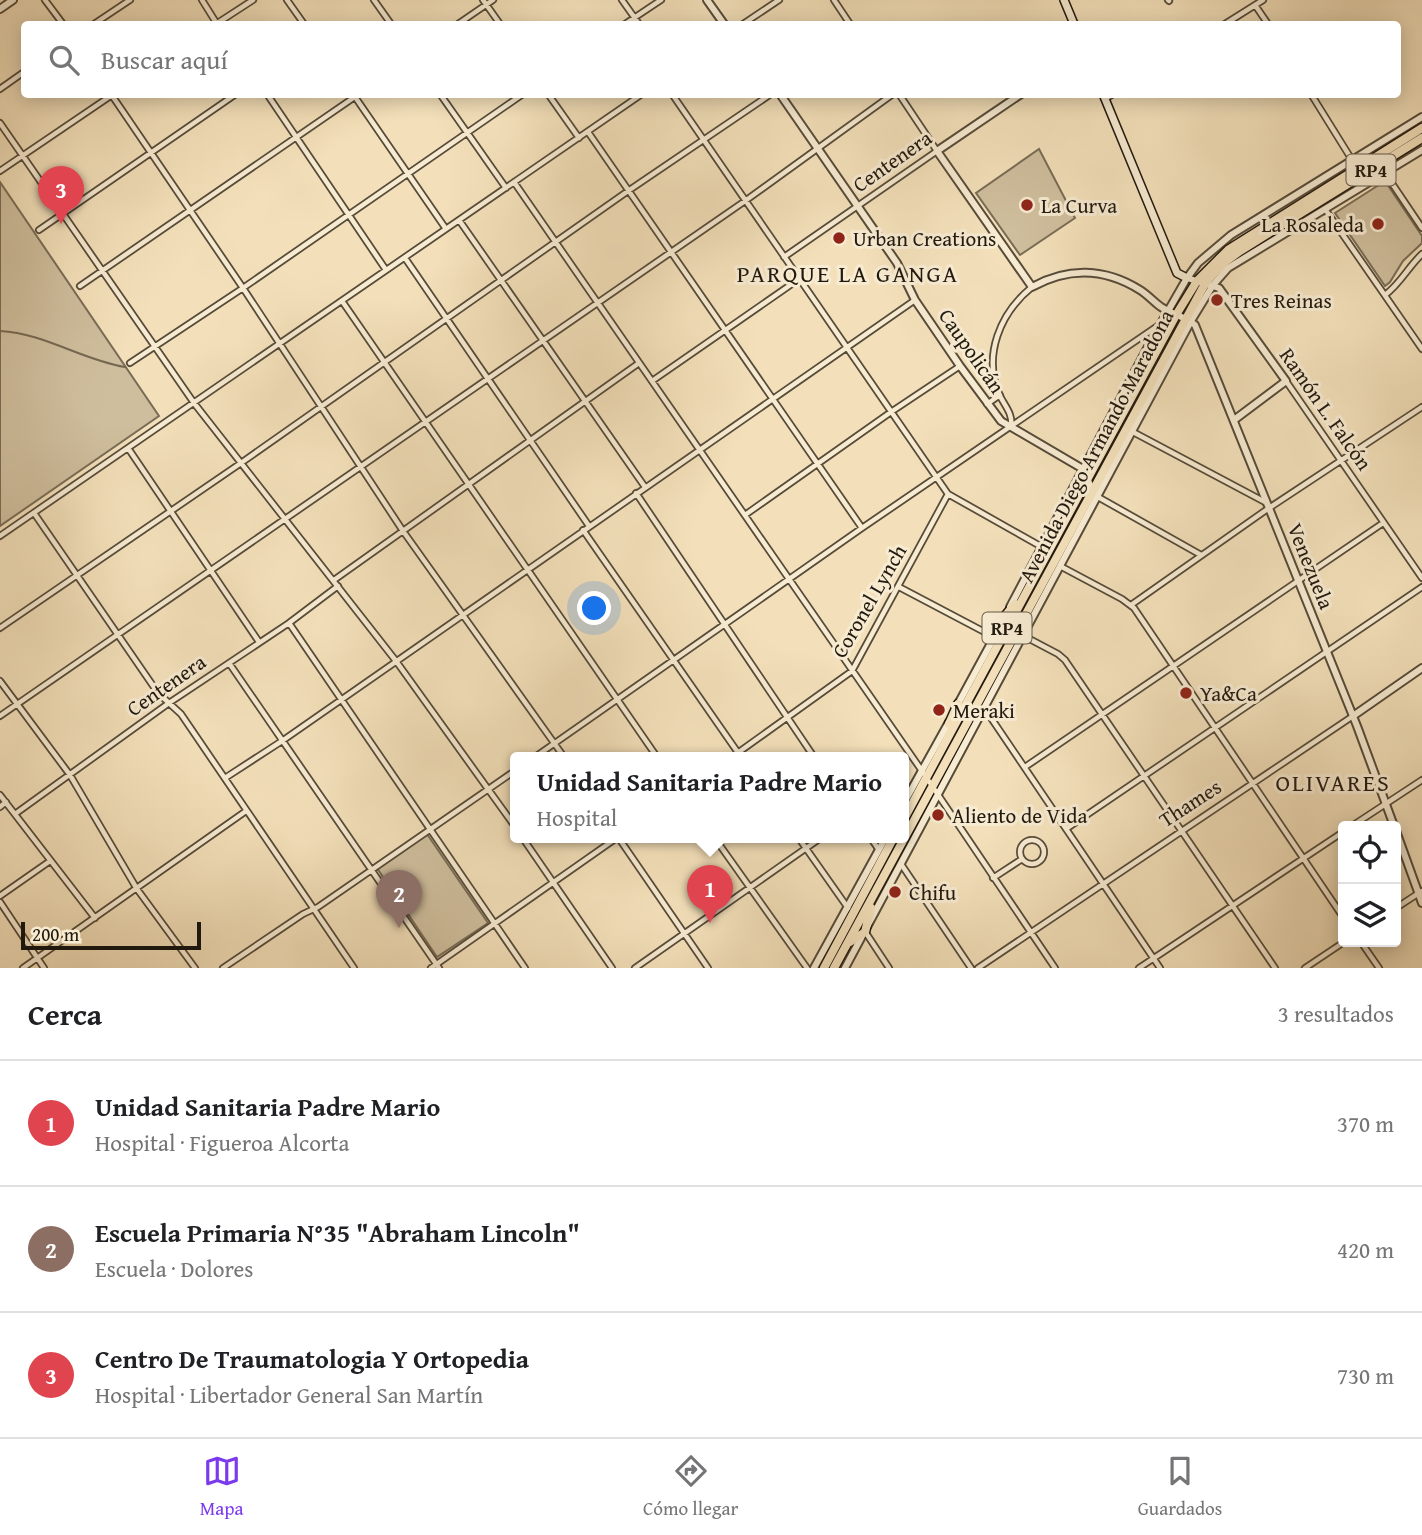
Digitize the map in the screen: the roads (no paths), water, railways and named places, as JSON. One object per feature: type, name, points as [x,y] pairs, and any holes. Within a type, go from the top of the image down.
[{"type":"main road","points":[[1064,0],[1073,21]]},
{"type":"main road","points":[[1104,98],[1177,273],[1187,278]]},
{"type":"main road","name":"Avenida Diego Armando Maradona","points":[[1205,283],[1217,258],[1422,128]]},
{"type":"main road","name":"Avenida Diego Armando Maradona","points":[[909,803],[997,639],[1027,591],[1045,549],[1180,316],[1205,283],[1224,261],[1422,138]]},
{"type":"main road","name":"Avenida Diego Armando Maradona","points":[[909,836],[1095,494],[1180,316]]},
{"type":"main road","points":[[997,639],[1005,616],[1027,591]]},
{"type":"main road","points":[[924,775],[958,704]]},
{"type":"main road","points":[[824,968],[887,843]]},
{"type":"main road","name":"Avenida Diego Armando Maradona","points":[[834,968],[905,843]]},
{"type":"main road","points":[[848,944],[865,932],[874,896]]},
{"type":"street","points":[[0,9],[13,0]]},
{"type":"street","points":[[45,0],[61,21]]},
{"type":"street","points":[[98,21],[130,0]]},
{"type":"street","points":[[202,0],[215,21]]},
{"type":"street","points":[[222,21],[253,0]]},
{"type":"street","points":[[287,0],[302,21]]},
{"type":"street","points":[[374,0],[389,21]]},
{"type":"street","points":[[462,21],[484,3],[494,0]]},
{"type":"street","points":[[622,0],[637,21]]},
{"type":"street","points":[[630,21],[661,0]]},
{"type":"street","points":[[707,0],[722,21]]},
{"type":"street","points":[[748,21],[779,0]]},
{"type":"street","points":[[834,0],[848,21]]},
{"type":"street","points":[[1229,21],[1264,0]]},
{"type":"street","points":[[484,3],[498,21]]},
{"type":"street","points":[[1255,5],[1266,21]]},
{"type":"street","points":[[0,89],[21,74]]},
{"type":"street","points":[[0,171],[108,98]]},
{"type":"street","points":[[114,98],[403,531],[561,752]]},
{"type":"street","points":[[39,230],[230,98]]},
{"type":"street","points":[[270,98],[386,270]]},
{"type":"street","points":[[79,286],[352,98]]},
{"type":"street","points":[[358,98],[446,229]]},
{"type":"street","points":[[443,98],[506,188]]},
{"type":"street","points":[[130,363],[517,98]]},
{"type":"street","points":[[551,98],[579,138]]},
{"type":"street","points":[[0,536],[636,98]]},
{"type":"street","points":[[674,98],[948,494],[1045,549],[1058,562],[1131,605],[1338,910]]},
{"type":"street","points":[[0,628],[765,98]]},
{"type":"street","name":"Caupolicán","points":[[783,98],[859,205],[897,263],[915,300],[987,404],[1004,424],[1083,468]]},
{"type":"street","points":[[0,716],[426,424],[888,98]]},
{"type":"street","points":[[902,98],[1032,287]]},
{"type":"street","name":"Centenera","points":[[784,257],[1015,98]]},
{"type":"street","points":[[1313,98],[1352,160]]},
{"type":"street","name":"Avenida Diego Armando Maradona","points":[[1095,494],[1133,432],[1180,316],[1187,278],[1202,259],[1231,235],[1422,117]]},
{"type":"street","points":[[0,123],[194,403],[334,580],[510,820]]},
{"type":"street","points":[[588,132],[862,528]]},
{"type":"street","name":"Avenida Diego Armando Maradona","points":[[1005,616],[1045,549],[1083,468],[1161,324],[1180,316],[1205,283],[1422,150]]},
{"type":"street","points":[[1385,173],[1422,228]]},
{"type":"street","points":[[514,183],[908,752]]},
{"type":"street","points":[[1324,209],[1422,349]]},
{"type":"street","points":[[459,220],[645,487]]},
{"type":"street","points":[[1385,295],[1400,283],[1407,270],[1422,254]]},
{"type":"street","points":[[405,258],[531,441],[586,528],[738,752]]},
{"type":"street","points":[[1011,426],[1012,418],[1000,395],[993,369],[993,349],[1014,304],[1032,287],[1063,274],[1095,272],[1135,288],[1180,316]]},
{"type":"street","points":[[1187,278],[1205,283]]},
{"type":"street","points":[[652,381],[799,279]]},
{"type":"street","name":"Ramón L. Falcón","points":[[1205,283],[1224,293],[1422,578]]},
{"type":"street","points":[[225,778],[915,300]]},
{"type":"street","points":[[342,301],[654,752]]},
{"type":"street","name":"Venezuela","points":[[1180,316],[1199,331],[1392,821]]},
{"type":"street","points":[[542,752],[862,528],[1161,324]]},
{"type":"street","points":[[334,580],[639,363]]},
{"type":"street","points":[[745,515],[960,366]]},
{"type":"street","points":[[1234,419],[1286,381]]},
{"type":"street","points":[[987,404],[1000,395]]},
{"type":"street","points":[[1131,605],[1268,505],[1422,407]]},
{"type":"street","points":[[1133,432],[1268,505]]},
{"type":"street","points":[[128,448],[259,642]]},
{"type":"street","points":[[1083,468],[1095,494],[1201,555]]},
{"type":"street","points":[[636,493],[811,752]]},
{"type":"street","name":"Coronel Lynch","points":[[744,752],[852,671],[948,494]]},
{"type":"street","points":[[34,513],[158,692],[181,714],[354,968]]},
{"type":"street","points":[[1025,767],[1383,523]]},
{"type":"street","name":"Centenera","points":[[15,814],[338,586]]},
{"type":"street","points":[[899,587],[997,639]]},
{"type":"street","points":[[1066,829],[1422,587]]},
{"type":"street","points":[[289,623],[525,968]]},
{"type":"street","points":[[1020,634],[1062,657],[1275,968]]},
{"type":"street","name":"Avenida Diego Armando Maradona","points":[[845,968],[901,864],[935,792],[985,709],[1020,634]]},
{"type":"street","name":"Avenida Diego Armando Maradona","points":[[958,704],[997,639]]},
{"type":"street","points":[[229,663],[436,967],[610,843]]},
{"type":"street","name":"Thames","points":[[978,968],[1422,668]]},
{"type":"street","points":[[0,681],[70,775],[137,889],[195,968]]},
{"type":"street","points":[[985,709],[1160,968]]},
{"type":"street","points":[[909,753],[1055,968]]},
{"type":"street","points":[[223,968],[510,774]]},
{"type":"street","points":[[1360,821],[1422,780]]},
{"type":"street","points":[[0,795],[95,918]]},
{"type":"street","points":[[0,807],[6,802]]},
{"type":"street","points":[[23,968],[246,811]]},
{"type":"street","points":[[1139,968],[1338,835]]},
{"type":"street","points":[[1031,840],[1041,844],[1041,859],[1034,863],[1023,859],[1020,848],[1024,842],[1031,840]]},
{"type":"street","points":[[526,843],[612,968]]},
{"type":"street","points":[[622,843],[708,968]]},
{"type":"street","points":[[718,843],[807,968]]},
{"type":"street","points":[[802,843],[848,908]]},
{"type":"street","points":[[635,968],[813,843]]},
{"type":"street","points":[[814,968],[883,850],[876,843]]},
{"type":"street","points":[[1401,844],[1422,903]]},
{"type":"street","points":[[993,878],[1023,859]]},
{"type":"street","points":[[0,896],[50,861]]},
{"type":"street","points":[[901,864],[971,968]]},
{"type":"street","points":[[1401,905],[1420,893]]},
{"type":"street","points":[[0,902],[44,968]]},
{"type":"street","points":[[865,932],[889,968]]},
{"type":"street","points":[[1304,968],[1338,946]]},
{"type":"street","points":[[1364,947],[1379,968]]},
{"type":"waterway","points":[[0,331],[32,336],[94,359],[125,367]]},
{"type":"place","name":"La Curva","points":[[1027,205]]},
{"type":"place","name":"Centro De Traumatologia Y Ortopedia","points":[[61,224]]},
{"type":"place","name":"La Rosaleda","points":[[1378,224]]},
{"type":"place","name":"Urban Creations","points":[[839,238]]},
{"type":"place","name":"Tres Reinas","points":[[1217,300]]},
{"type":"place","name":"Ya&Ca","points":[[1186,693]]},
{"type":"place","name":"Meraki","points":[[939,710]]},
{"type":"place","name":"Aliento de Vida","points":[[938,815]]},
{"type":"place","name":"Chifu","points":[[895,892]]},
{"type":"place","name":"Unidad Sanitaria Padre Mario","points":[[710,923]]},
{"type":"place","name":"Escuela Primaria N°35 \"Abraham Lincoln\"","points":[[399,928]]},
{"type":"district","name":"PARQUE LA GANGA","points":[[848,273]]},
{"type":"district","name":"OLIVARES","points":[[1333,782]]}]
